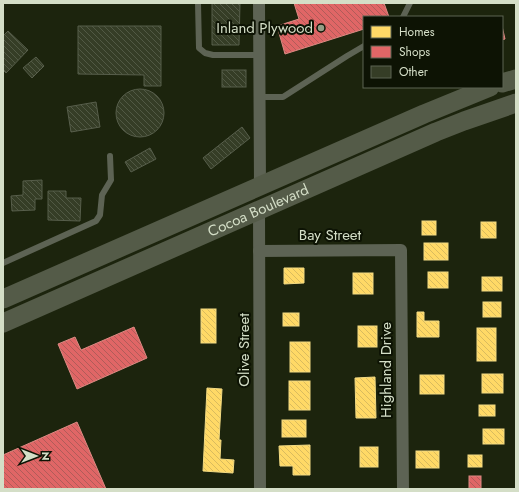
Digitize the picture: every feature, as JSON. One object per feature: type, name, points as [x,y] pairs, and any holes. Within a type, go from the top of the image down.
[{"type":"main road","points":[[503,83],[516,79]]},
{"type":"main road","name":"Cocoa Boulevard","points":[[3,298],[379,133],[488,88]]},
{"type":"main road","name":"Cocoa Boulevard","points":[[3,323],[436,132],[471,118],[516,103]]},
{"type":"main road","points":[[259,210],[263,201],[275,191],[358,154],[379,133]]},
{"type":"main road","points":[[114,274],[147,252],[247,207],[256,197],[260,186]]},
{"type":"street","points":[[259,3],[260,186]]},
{"type":"street","name":"Olive Street","points":[[259,210],[260,489]]},
{"type":"street","name":"Bay Street","points":[[259,251],[401,250]]},
{"type":"street","name":"Highland Drive","points":[[401,250],[403,489]]},
{"type":"lane","points":[[198,3],[199,48],[205,53],[213,55],[259,55]]},
{"type":"lane","points":[[404,16],[410,3]]},
{"type":"lane","points":[[259,97],[283,97],[363,47]]},
{"type":"lane","points":[[3,263],[96,221],[100,215],[102,195],[111,180],[110,156]]},
{"type":"building: Homes","points":[[422,221],[436,221],[436,235],[422,235]]},
{"type":"building: Homes","points":[[481,222],[496,222],[496,238],[481,238]]},
{"type":"building: Homes","points":[[424,243],[448,243],[448,260],[424,260]]},
{"type":"building: Homes","points":[[284,268],[304,268],[304,283],[284,284]]},
{"type":"building: Homes","points":[[428,272],[448,272],[448,288],[428,288]]},
{"type":"building: Homes","points":[[353,273],[373,273],[373,294],[353,294]]},
{"type":"building: Homes","points":[[482,277],[502,277],[502,291],[482,291]]},
{"type":"building: Homes","points":[[483,302],[501,302],[501,317],[483,317]]},
{"type":"building: Homes","points":[[201,309],[216,309],[216,343],[201,343]]},
{"type":"building: Homes","points":[[417,312],[424,312],[424,321],[439,321],[439,337],[417,337]]},
{"type":"building: Homes","points":[[283,313],[299,313],[299,326],[283,326]]},
{"type":"building: Homes","points":[[358,326],[377,326],[377,347],[358,347]]},
{"type":"building: Homes","points":[[477,328],[496,328],[496,361],[477,361]]},
{"type":"building: Homes","points":[[290,342],[310,342],[310,372],[290,372]]},
{"type":"building: Homes","points":[[482,374],[503,374],[503,393],[482,393]]},
{"type":"building: Homes","points":[[420,375],[444,375],[444,394],[420,394]]},
{"type":"building: Homes","points":[[375,377],[376,418],[356,418],[355,378]]},
{"type":"building: Homes","points":[[289,381],[310,381],[310,410],[289,410]]},
{"type":"building: Homes","points":[[207,388],[222,389],[219,440],[221,440],[220,459],[234,460],[233,473],[203,471]]},
{"type":"building: Homes","points":[[479,405],[495,405],[495,416],[479,416]]},
{"type":"building: Homes","points":[[282,420],[306,420],[306,437],[282,437]]},
{"type":"building: Homes","points":[[483,429],[504,429],[504,444],[483,444]]},
{"type":"building: Homes","points":[[310,445],[310,475],[293,475],[293,466],[280,466],[279,446]]},
{"type":"building: Homes","points":[[360,447],[378,447],[378,467],[360,467]]},
{"type":"building: Homes","points":[[416,451],[439,451],[439,468],[416,468]]},
{"type":"building: Homes","points":[[468,455],[482,455],[482,467],[468,467]]},
{"type":"building: Shops","name":"Inland Plywood","points":[[294,3],[384,3],[389,16],[363,16],[363,29],[285,54],[277,26],[299,19]]},
{"type":"building: Shops","points":[[134,327],[147,358],[77,389],[58,344],[75,337],[81,350]]},
{"type":"building: Shops","points":[[77,422],[106,489],[3,489],[3,455]]},
{"type":"building: Shops","points":[[469,476],[481,476],[481,489],[469,489]]},
{"type":"building: Other","points":[[212,3],[240,3],[239,45],[212,45]]},
{"type":"building: Other","points":[[78,26],[161,26],[161,86],[144,86],[144,75],[78,74]]},
{"type":"building: Other","points":[[8,31],[28,50],[6,73],[3,70],[3,36]]},
{"type":"building: Other","points":[[36,57],[44,66],[32,78],[23,68]]},
{"type":"building: Other","points":[[222,70],[246,70],[246,87],[222,87]]},
{"type":"building: Other","points":[[135,89],[145,89],[154,93],[160,99],[163,104],[163,122],[154,133],[145,137],[135,137],[126,133],[120,127],[116,118],[116,108],[120,99],[126,93]]},
{"type":"building: Other","points":[[96,102],[100,127],[71,132],[67,107]]},
{"type":"building: Other","points":[[242,127],[250,138],[211,169],[203,158]]},
{"type":"building: Other","points":[[150,148],[156,159],[131,172],[125,162]]},
{"type":"building: Other","points":[[42,180],[42,199],[35,199],[35,210],[12,211],[11,196],[23,195],[23,181]]},
{"type":"building: Other","points":[[48,191],[66,191],[66,198],[81,198],[80,221],[48,220]]},
{"type":"place","name":"Inland Plywood","points":[[321,28]]}]
